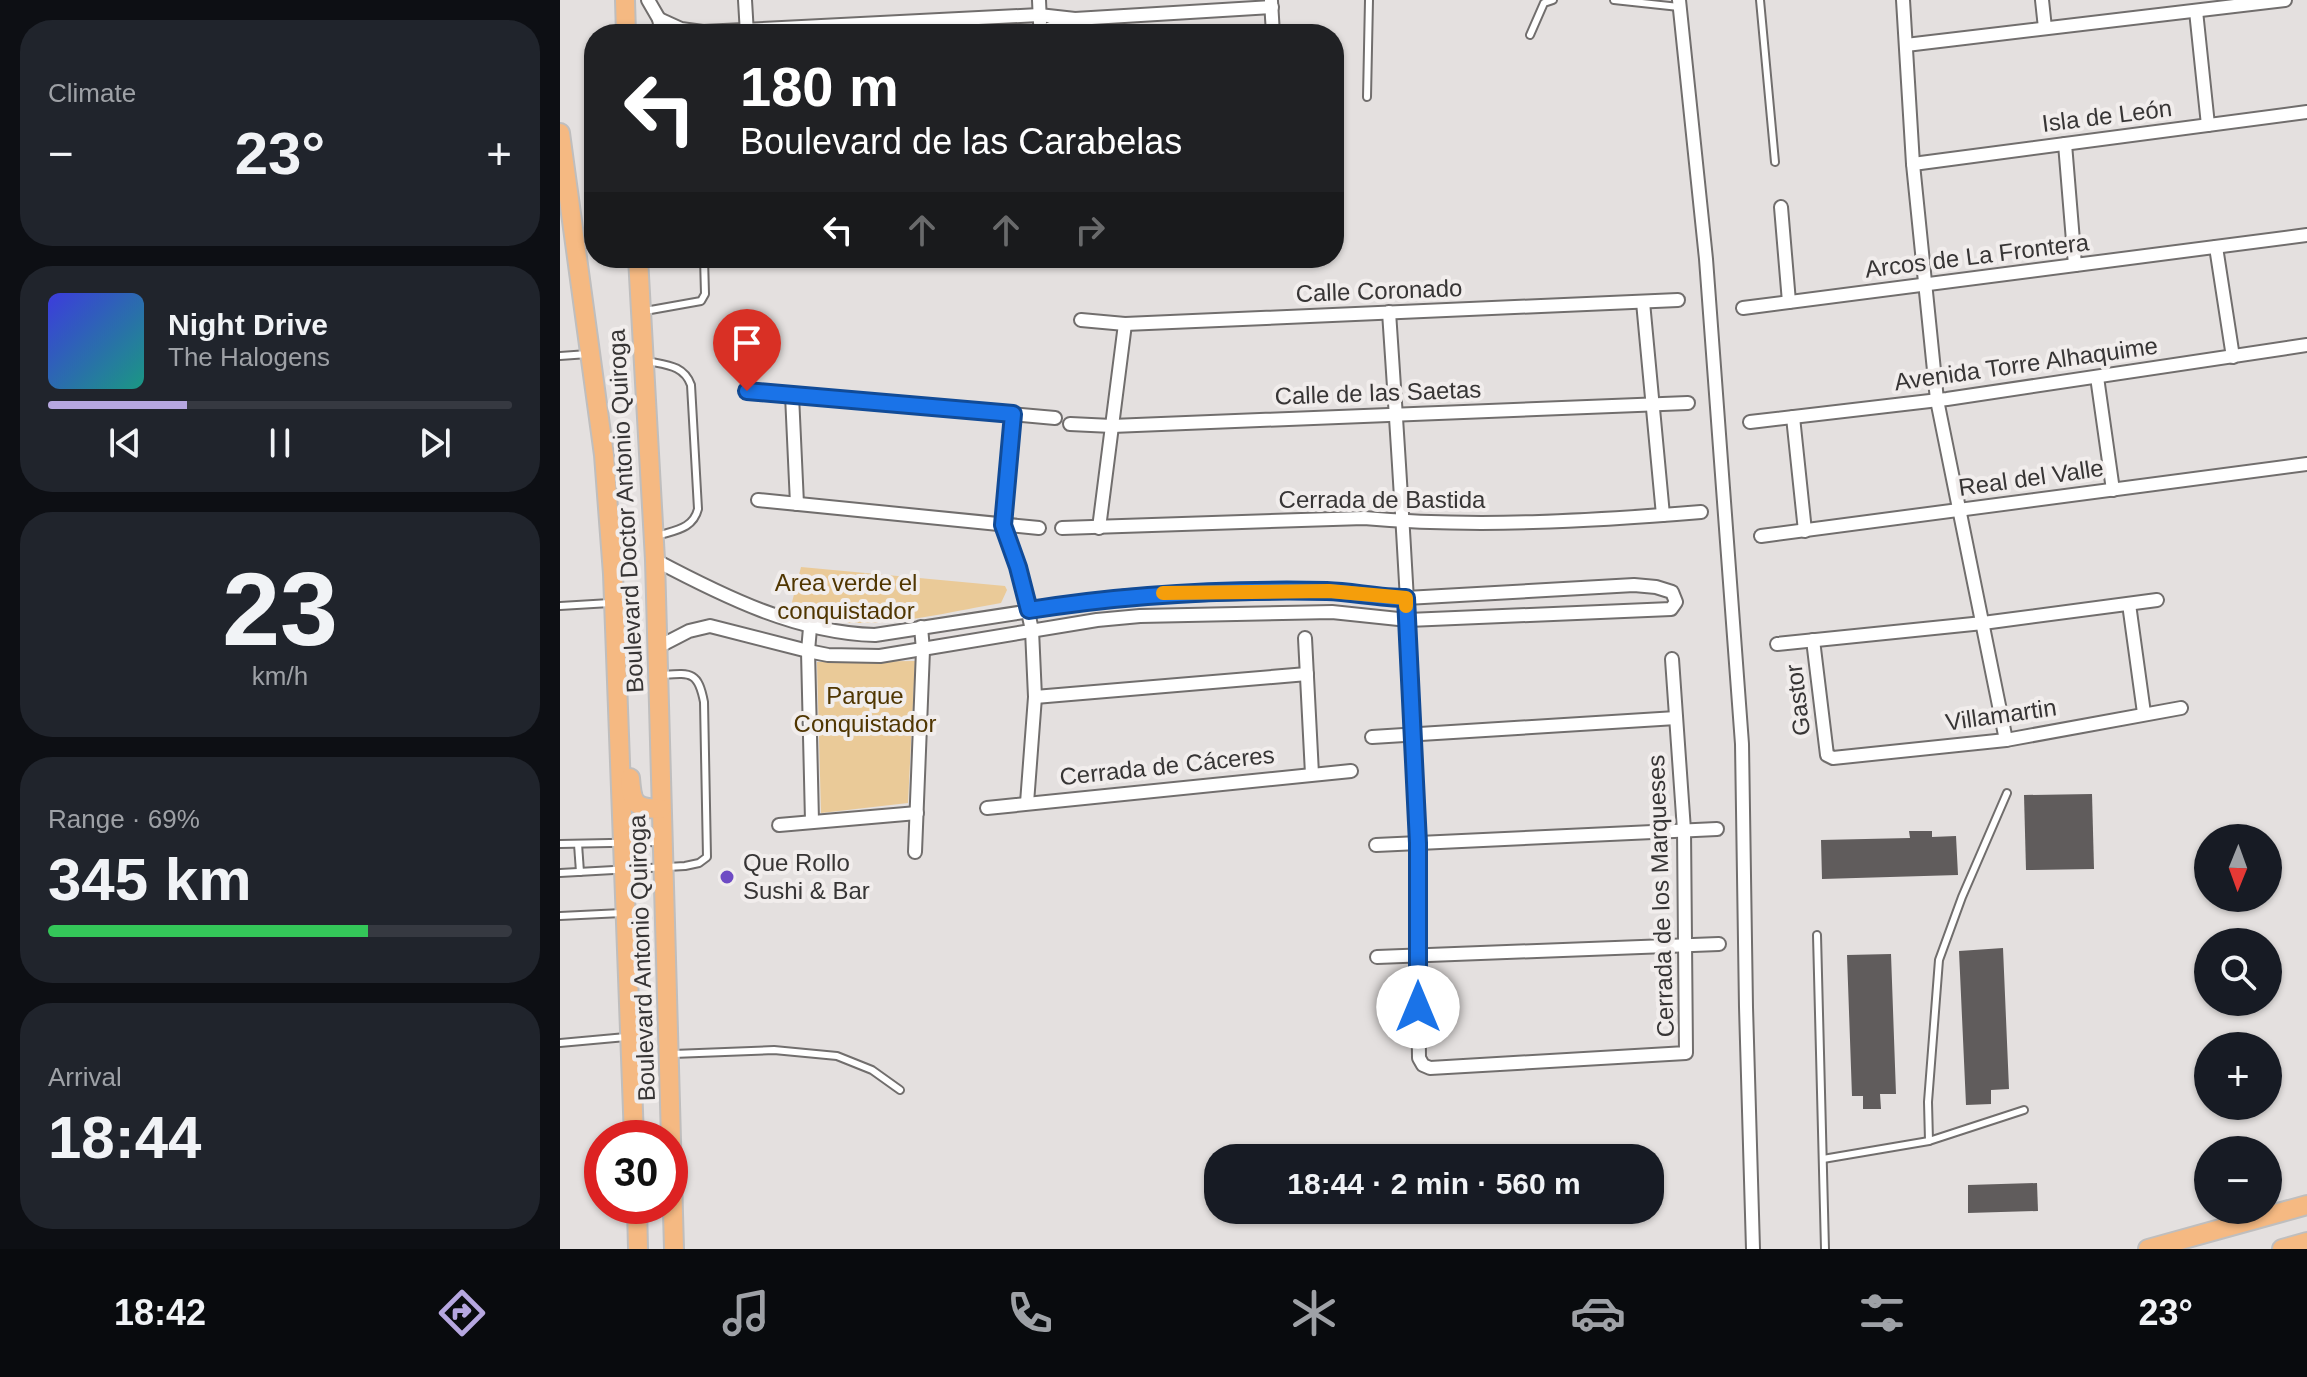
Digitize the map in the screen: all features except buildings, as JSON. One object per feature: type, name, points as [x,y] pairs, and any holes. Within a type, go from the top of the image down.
[{"type":"main road","points":[[625,0],[626,24]]},
{"type":"main road","name":"Boulevard Doctor Antonio Quiroga","points":[[560,133],[604,455],[620,762]]},
{"type":"main road","name":"Boulevard Doctor Antonio Quiroga","points":[[639,268],[655,560],[660,762]]},
{"type":"main road","points":[[618,709],[627,740],[632,800],[637,805],[661,809]]},
{"type":"main road","name":"Boulevard Antonio Quiroga","points":[[620,762],[633,1120]]},
{"type":"main road","name":"Boulevard Antonio Quiroga","points":[[660,762],[674,1249]]},
{"type":"main road","points":[[2148,1249],[2307,1205]]},
{"type":"main road","points":[[637,1224],[638,1249]]},
{"type":"main road","points":[[2282,1249],[2307,1242]]},
{"type":"street","points":[[648,0],[660,24]]},
{"type":"street","points":[[745,0],[746,24]]},
{"type":"street","points":[[1021,0],[1022,24]]},
{"type":"street","points":[[1039,0],[1039,24]]},
{"type":"street","points":[[1903,0],[1913,164],[1937,400],[2006,740]]},
{"type":"street","points":[[2042,0],[2045,28]]},
{"type":"street","points":[[1906,45],[2285,0]]},
{"type":"street","points":[[884,24],[1039,15],[1075,19],[1272,4],[1273,24]]},
{"type":"street","points":[[1679,4],[1706,259],[1742,744],[1753,1249]]},
{"type":"street","points":[[2196,11],[2208,125]]},
{"type":"street","points":[[659,19],[672,24]]},
{"type":"street","points":[[1062,24],[1075,19]]},
{"type":"street","name":"Isla de León","points":[[1913,164],[2307,112]]},
{"type":"street","points":[[2065,144],[2075,265]]},
{"type":"street","points":[[1781,207],[1789,302]]},
{"type":"street","points":[[2233,357],[2216,247],[2307,235]]},
{"type":"street","name":"Arcos de La Frontera","points":[[1743,308],[2216,247]]},
{"type":"street","name":"Calle Coronado","points":[[1081,320],[1125,324],[1678,300]]},
{"type":"street","points":[[1643,302],[1663,515]]},
{"type":"street","name":"Cerrada de los Marqueses","points":[[1389,312],[1404,522],[1418,843],[1419,1058],[1423,1065],[1430,1068],[1686,1053],[1684,830],[1672,659]]},
{"type":"street","points":[[1099,528],[1125,324]]},
{"type":"street","name":"Avenida Torre Alhaquime","points":[[1750,422],[1937,400],[2307,345]]},
{"type":"street","points":[[2097,377],[2113,490]]},
{"type":"street","points":[[747,391],[1055,418]]},
{"type":"street","points":[[792,395],[797,504]]},
{"type":"street","name":"Calle de las Saetas","points":[[1070,424],[1112,426],[1688,403]]},
{"type":"street","points":[[1013,414],[1003,525],[1018,567],[1032,630]]},
{"type":"street","points":[[1793,417],[1805,531]]},
{"type":"street","name":"Real del Valle","points":[[1761,536],[2307,464]]},
{"type":"street","points":[[758,500],[1039,528]]},
{"type":"street","name":"Cerrada de Bastida","points":[[1062,528],[1364,518],[1404,522],[1515,522],[1701,512]]},
{"type":"street","points":[[655,560],[703,585],[810,628],[847,634],[875,635],[1029,610],[1167,593],[1329,591],[1406,598],[1634,585],[1672,592],[1676,602],[1671,609],[1408,620],[1286,611],[1140,616],[1032,630],[880,656],[828,655],[710,626],[689,631],[658,647]]},
{"type":"street","points":[[1777,644],[1983,623],[2157,600]]},
{"type":"street","points":[[2129,604],[2144,713]]},
{"type":"street","points":[[915,852],[923,650],[921,627]]},
{"type":"street","points":[[810,628],[812,821]]},
{"type":"street","name":"Cerrada de Cáceres","points":[[1027,803],[1035,697],[1032,630]]},
{"type":"street","name":"Cerrada de Cáceres","points":[[1305,638],[1312,774]]},
{"type":"street","name":"Gastor","points":[[1813,640],[1827,755]]},
{"type":"street","points":[[1035,697],[1307,674]]},
{"type":"street","name":"Villamartin","points":[[1827,755],[1833,758],[2006,740],[2181,708]]},
{"type":"street","name":"Cerrada de los Marqueses","points":[[1372,737],[1676,718]]},
{"type":"street","name":"Cerrada de Cáceres","points":[[987,808],[1351,771]]},
{"type":"street","points":[[779,825],[917,813]]},
{"type":"street","points":[[1376,845],[1717,829]]},
{"type":"street","points":[[1377,957],[1719,944]]},
{"type":"lane","points":[[1367,97],[1369,0]]},
{"type":"lane","points":[[1530,35],[1544,3],[1553,0]]},
{"type":"lane","points":[[1614,0],[1679,4]]},
{"type":"lane","points":[[1760,0],[1775,162]]},
{"type":"lane","points":[[641,312],[701,301],[705,294],[704,268]]},
{"type":"lane","points":[[560,356],[591,354]]},
{"type":"lane","points":[[644,361],[677,367],[688,375],[698,494],[698,509],[690,526],[654,537]]},
{"type":"lane","points":[[560,606],[614,603]]},
{"type":"lane","points":[[560,873],[663,868],[699,863],[707,857],[701,683],[694,676],[683,673],[658,675]]},
{"type":"lane","points":[[1929,1141],[1928,1102],[1939,960],[1962,897],[2007,793]]},
{"type":"lane","points":[[560,844],[663,841]]},
{"type":"lane","points":[[578,844],[580,872]]},
{"type":"lane","points":[[560,916],[625,913]]},
{"type":"lane","points":[[1817,935],[1825,1249]]},
{"type":"lane","points":[[560,1043],[630,1037]]},
{"type":"lane","points":[[669,1054],[774,1050],[837,1056],[872,1070],[900,1090]]},
{"type":"lane","points":[[1823,1159],[1929,1141],[2024,1110]]},
{"type":"green space","name":"Area verde el conquistador","points":[[801,567],[1005,586],[1007,590],[1001,603],[895,621],[840,622],[790,610]]},
{"type":"green space","name":"Parque Conquistador","points":[[915,661],[908,803],[821,813],[817,662]]},
{"type":"slow traffic","points":[[1163,593],[1329,591],[1379,598],[1406,598],[1406,606]]},
{"type":"place","name":"Que Rollo Sushi & Bar","points":[[727,877]]},
{"type":"route","points":[[747,391],[1013,414],[1003,525],[1029,610],[1167,593],[1329,591],[1379,598],[1406,598],[1418,843],[1418,1007]]}]
